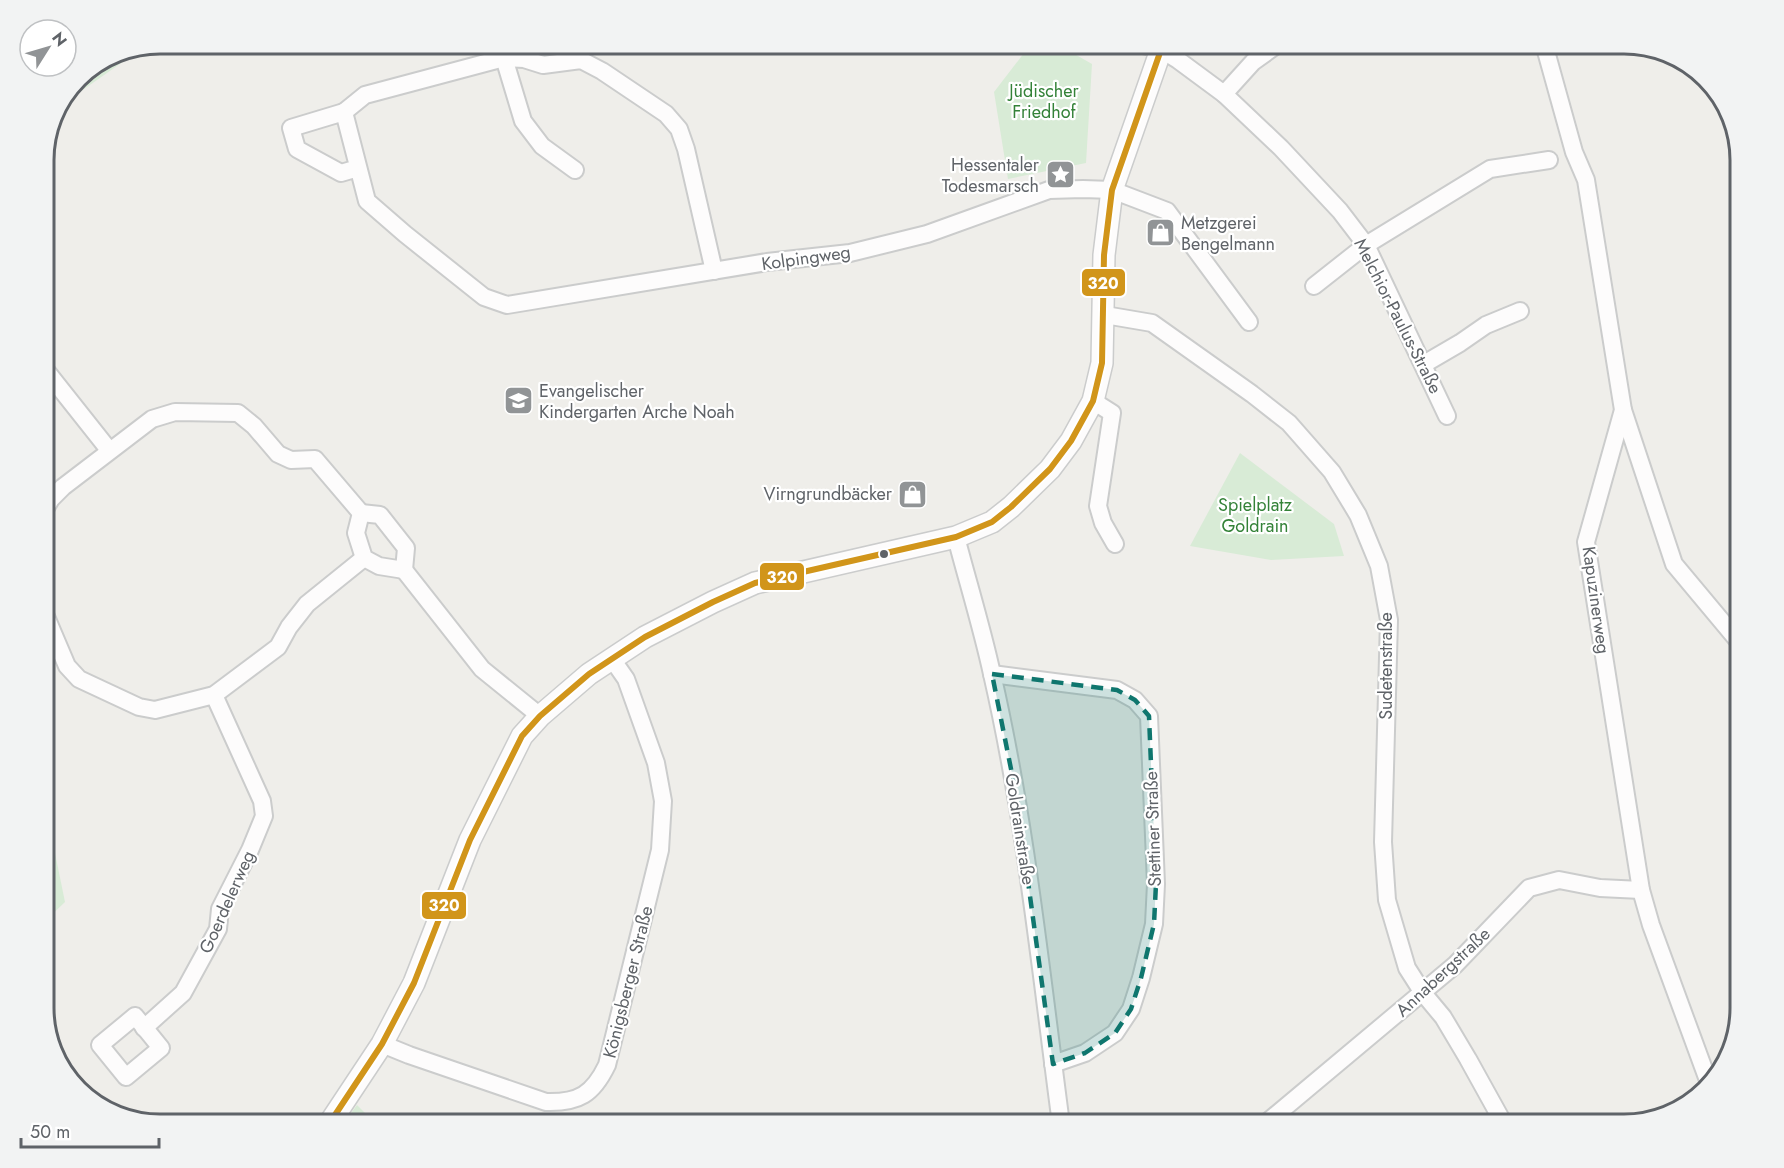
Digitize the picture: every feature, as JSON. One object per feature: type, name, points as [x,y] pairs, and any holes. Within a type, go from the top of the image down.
[{"type":"street","points":[[336,1114],[382,1044],[414,983],[470,840],[522,736],[540,716],[589,674],[645,637],[755,583],[956,537],[992,522],[1050,469],[1071,441],[1093,401],[1102,363],[1104,255],[1112,190],[1158,54]]},
{"type":"street","name":"Melchior-Paulus-Straße","points":[[1171,54],[1224,94],[1281,148],[1340,211],[1366,245],[1447,416]]},
{"type":"street","points":[[1224,94],[1253,62],[1264,54]]},
{"type":"street","name":"Kapuzinerweg","points":[[1547,54],[1574,152],[1586,180],[1623,410],[1586,542],[1641,890],[1651,925],[1706,1075]]},
{"type":"street","points":[[504,58],[522,121],[542,146],[575,170]]},
{"type":"street","points":[[358,168],[340,173],[297,148],[291,128],[344,112],[365,95],[504,58],[524,59],[543,65],[581,60],[602,71],[666,114],[679,129],[686,149],[714,271]]},
{"type":"street","name":"Kolpingweg","points":[[344,112],[367,201],[483,297],[507,305],[767,262],[850,253],[927,234],[1049,190],[1112,190],[1167,211],[1249,322]]},
{"type":"street","points":[[1314,286],[1366,245],[1490,169],[1549,160]]},
{"type":"street","points":[[1424,364],[1486,325],[1520,311]]},
{"type":"street","name":"Sudetenstraße","points":[[1104,315],[1152,323],[1289,423],[1332,472],[1358,515],[1379,566],[1389,620],[1383,842],[1387,900],[1407,968],[1423,993],[1443,1017],[1498,1114]]},
{"type":"street","points":[[54,381],[109,450]]},
{"type":"street","points":[[1093,401],[1112,413],[1098,506],[1103,523],[1115,544]]},
{"type":"street","points":[[1623,410],[1674,564],[1730,631]]},
{"type":"street","points":[[54,496],[109,450],[152,419],[175,412],[238,412],[254,426],[278,454],[291,460],[315,459],[361,513],[380,515],[406,548],[404,570]]},
{"type":"street","points":[[361,513],[357,533],[364,558],[379,566],[404,570],[482,669],[540,716]]},
{"type":"street","name":"Goldrainstraße","points":[[956,537],[992,674],[1016,794],[1060,1114]]},
{"type":"street","points":[[54,635],[67,666],[79,679],[139,707],[155,710],[214,694],[279,647],[289,627],[307,604],[364,558]]},
{"type":"street","name":"Königsberger Straße","points":[[382,1044],[409,1056],[546,1102],[567,1102],[584,1094],[599,1082],[607,1065],[649,899],[660,850],[663,801],[656,763],[634,700],[626,679],[612,659]]},
{"type":"street","name":"Stettiner Straße","points":[[992,674],[1118,690],[1135,699],[1149,716],[1156,884],[1154,924],[1141,978],[1131,1009],[1114,1032],[1085,1053],[1053,1064]]},
{"type":"street","name":"Goerdelerweg","points":[[144,1028],[183,993],[218,929],[220,909],[250,850],[264,816],[262,801],[214,694]]},
{"type":"street","name":"Annabergstraße","points":[[1278,1114],[1455,965],[1529,888],[1559,880],[1600,888],[1641,890]]},
{"type":"highlighted area","points":[[992,674],[1117,690],[1135,700],[1149,716],[1156,884],[1154,924],[1141,978],[1131,1009],[1115,1033],[1085,1053],[1053,1064],[1016,794]]},
{"type":"green space","name":"Jüdischer Friedhof","points":[[1023,54],[1074,54],[1092,64],[1086,163],[1008,179],[994,92]]},
{"type":"green space","points":[[125,60],[77,94],[90,80],[113,65]]},
{"type":"green space","name":"Spielplatz Goldrain","points":[[1240,453],[1334,524],[1344,556],[1271,560],[1190,546]]},
{"type":"green space","points":[[54,848],[65,902],[54,912]]},
{"type":"green space","points":[[357,1105],[366,1114],[350,1114]]},
{"type":"transit line","name":"320","points":[[336,1114],[382,1044],[414,983],[470,840],[522,736],[540,716],[589,674],[645,637],[713,602],[755,583],[956,537],[992,522],[1050,469],[1071,441],[1093,401],[1102,363],[1104,255],[1112,190],[1160,54]]},
{"type":"place","name":"Hessentaler Todesmarsch","points":[[1060,175]]},
{"type":"place","name":"Metzgerei Bengelmann","points":[[1160,233]]},
{"type":"place","name":"Evangelischer Kindergarten Arche Noah","points":[[518,401]]},
{"type":"place","name":"Virngrundbäcker","points":[[913,494]]}]
